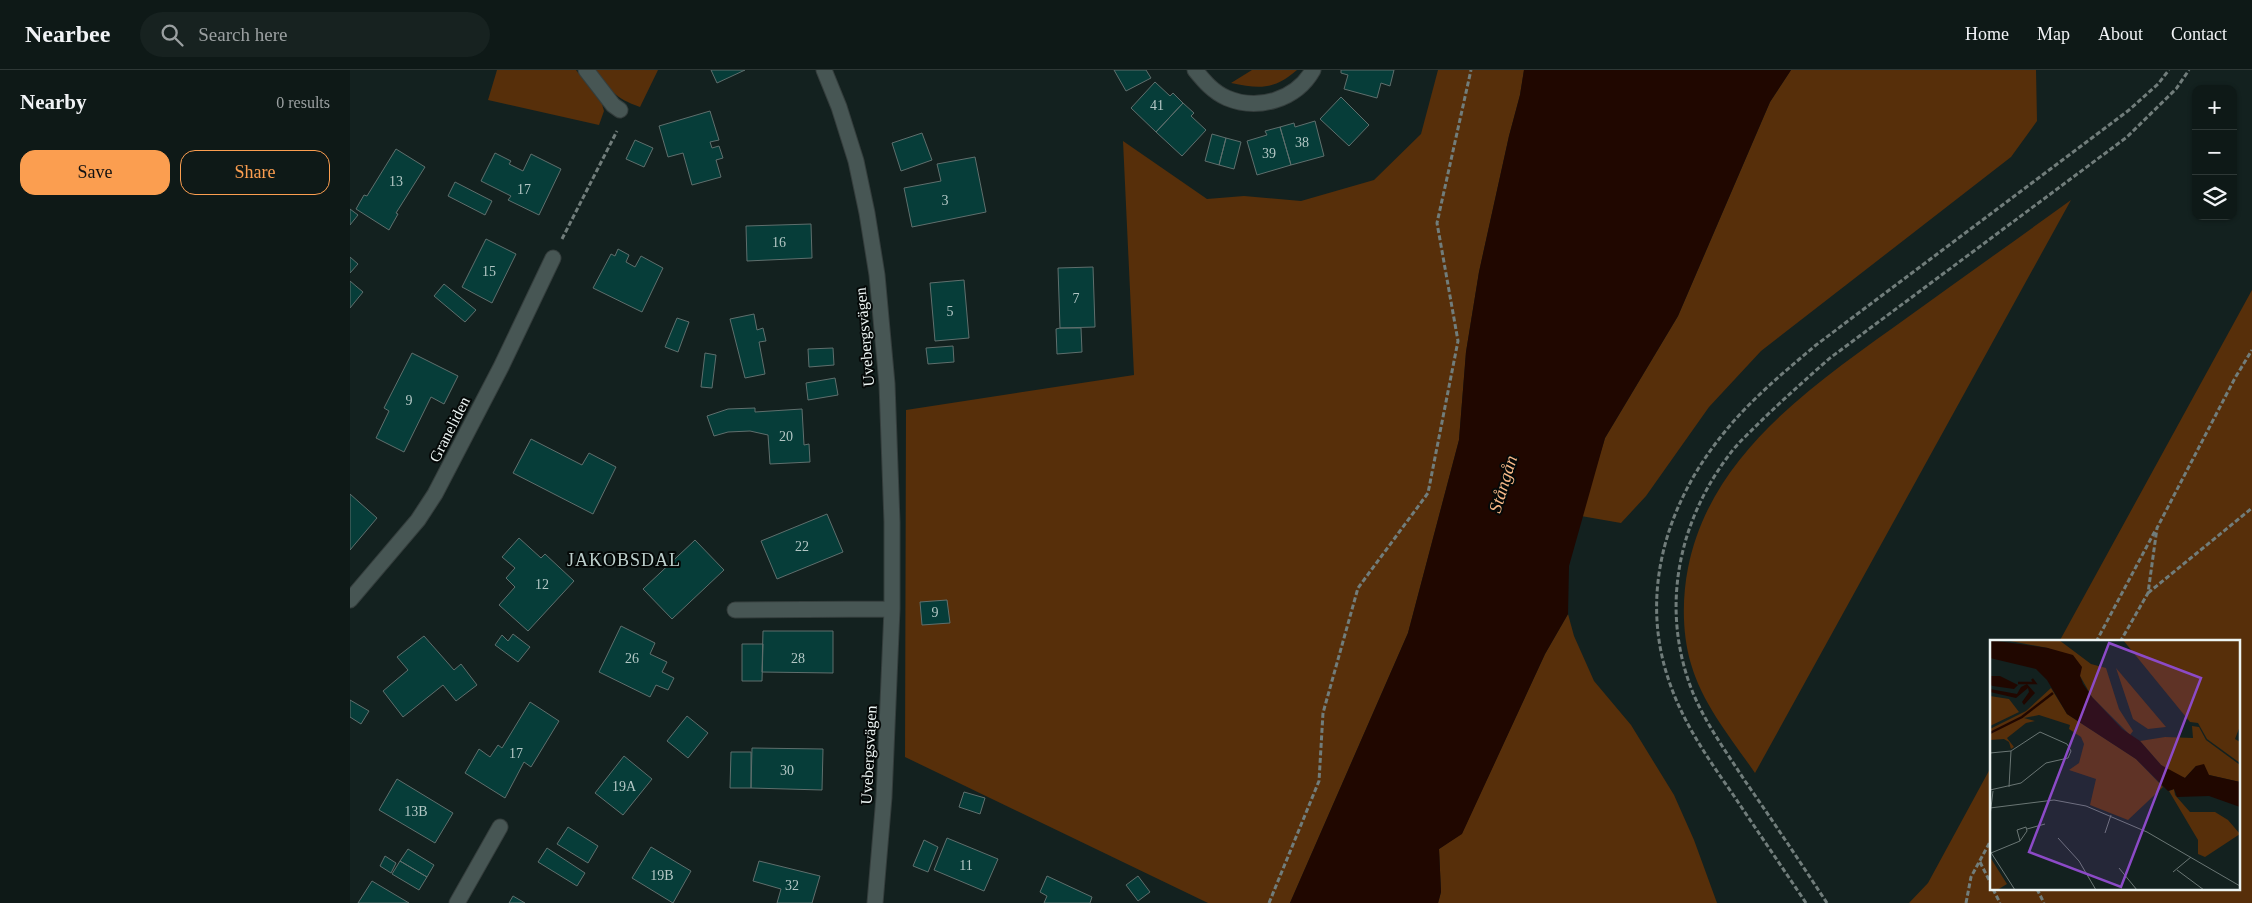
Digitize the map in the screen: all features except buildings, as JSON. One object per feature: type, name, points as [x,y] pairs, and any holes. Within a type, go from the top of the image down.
[{"type":"street","points":[[586,70],[613,105],[620,110]]},
{"type":"street","name":"Uvebergsvägen","points":[[824,70],[839,106],[856,161],[877,275],[887,384],[892,522],[892,608],[884,797],[874,903]]},
{"type":"street","points":[[1195,70],[1214,90],[1226,98],[1254,104],[1267,103],[1291,93],[1301,85],[1313,70]]},
{"type":"street","name":"Graneliden","points":[[350,600],[418,520],[435,494],[501,367],[553,258]]},
{"type":"street","points":[[735,610],[892,608]]},
{"type":"street","points":[[456,903],[500,827]]},
{"type":"path","points":[[1269,903],[1319,781],[1323,713],[1358,588],[1428,494],[1458,341],[1437,223],[1471,70]]},
{"type":"path","points":[[1806,903],[1703,752],[1669,682],[1658,643],[1655,607],[1658,572],[1664,547],[1683,494],[1723,433],[1782,374],[1816,345],[2129,110],[2158,84],[2169,70]]},
{"type":"path","points":[[1827,903],[1725,749],[1693,694],[1678,638],[1676,603],[1678,578],[1686,535],[1692,520],[1713,478],[1730,453],[1789,393],[1838,353],[2127,137],[2176,89],[2189,70]]},
{"type":"path","points":[[561,241],[617,132]]},
{"type":"path","points":[[2097,640],[2235,378],[2252,350]]},
{"type":"path","points":[[2121,640],[2148,593],[2252,508]]},
{"type":"path","points":[[2148,593],[2157,528]]},
{"type":"path","points":[[1966,903],[1970,878],[1990,842]]},
{"type":"path","points":[[1980,861],[1990,882]]},
{"type":"path","points":[[1994,890],[2000,903]]},
{"type":"path","points":[[2038,890],[2044,903]]},
{"type":"shaded area","points":[[497,70],[576,70],[602,104],[604,111],[599,125],[488,100]]},
{"type":"shaded area","points":[[595,70],[658,70],[640,107],[614,93]]},
{"type":"shaded area","points":[[1252,70],[1297,70],[1289,77],[1266,86],[1259,87],[1231,83]]},
{"type":"shaded area","points":[[1438,70],[1524,70],[1520,95],[1479,272],[1466,352],[1459,440],[1408,633],[1290,903],[1208,903],[905,757],[906,410],[1134,375],[1123,141],[1207,199],[1244,196],[1301,201],[1374,180],[1421,134]]},
{"type":"shaded area","points":[[1791,70],[2036,70],[2037,121],[2011,157],[1761,351],[1709,407],[1646,496],[1621,523],[1581,516],[1605,438],[1678,316],[1770,102]]},
{"type":"shaded area","points":[[2071,200],[1755,773],[1710,707],[1696,679],[1686,641],[1684,604],[1688,568],[1700,526],[1719,489],[1744,454],[1773,423],[1805,394],[1839,367]]},
{"type":"shaded area","points":[[2252,290],[2252,903],[1909,903],[1928,883],[1990,769],[1990,890],[2240,890],[2240,640],[2060,640]]},
{"type":"shaded area","points":[[1568,614],[1574,636],[1594,681],[1631,725],[1674,795],[1694,840],[1717,903],[1438,903],[1441,892],[1439,849],[1462,833],[1545,654]]},
{"type":"water","name":"Stångån","points":[[1524,70],[1791,70],[1770,102],[1678,316],[1605,438],[1569,566],[1568,614],[1545,654],[1462,834],[1439,849],[1441,892],[1438,903],[1290,903],[1408,633],[1459,440],[1466,352],[1479,272],[1520,95]]},
{"type":"district","name":"JAKOBSDAL","points":[[624,560]]}]
